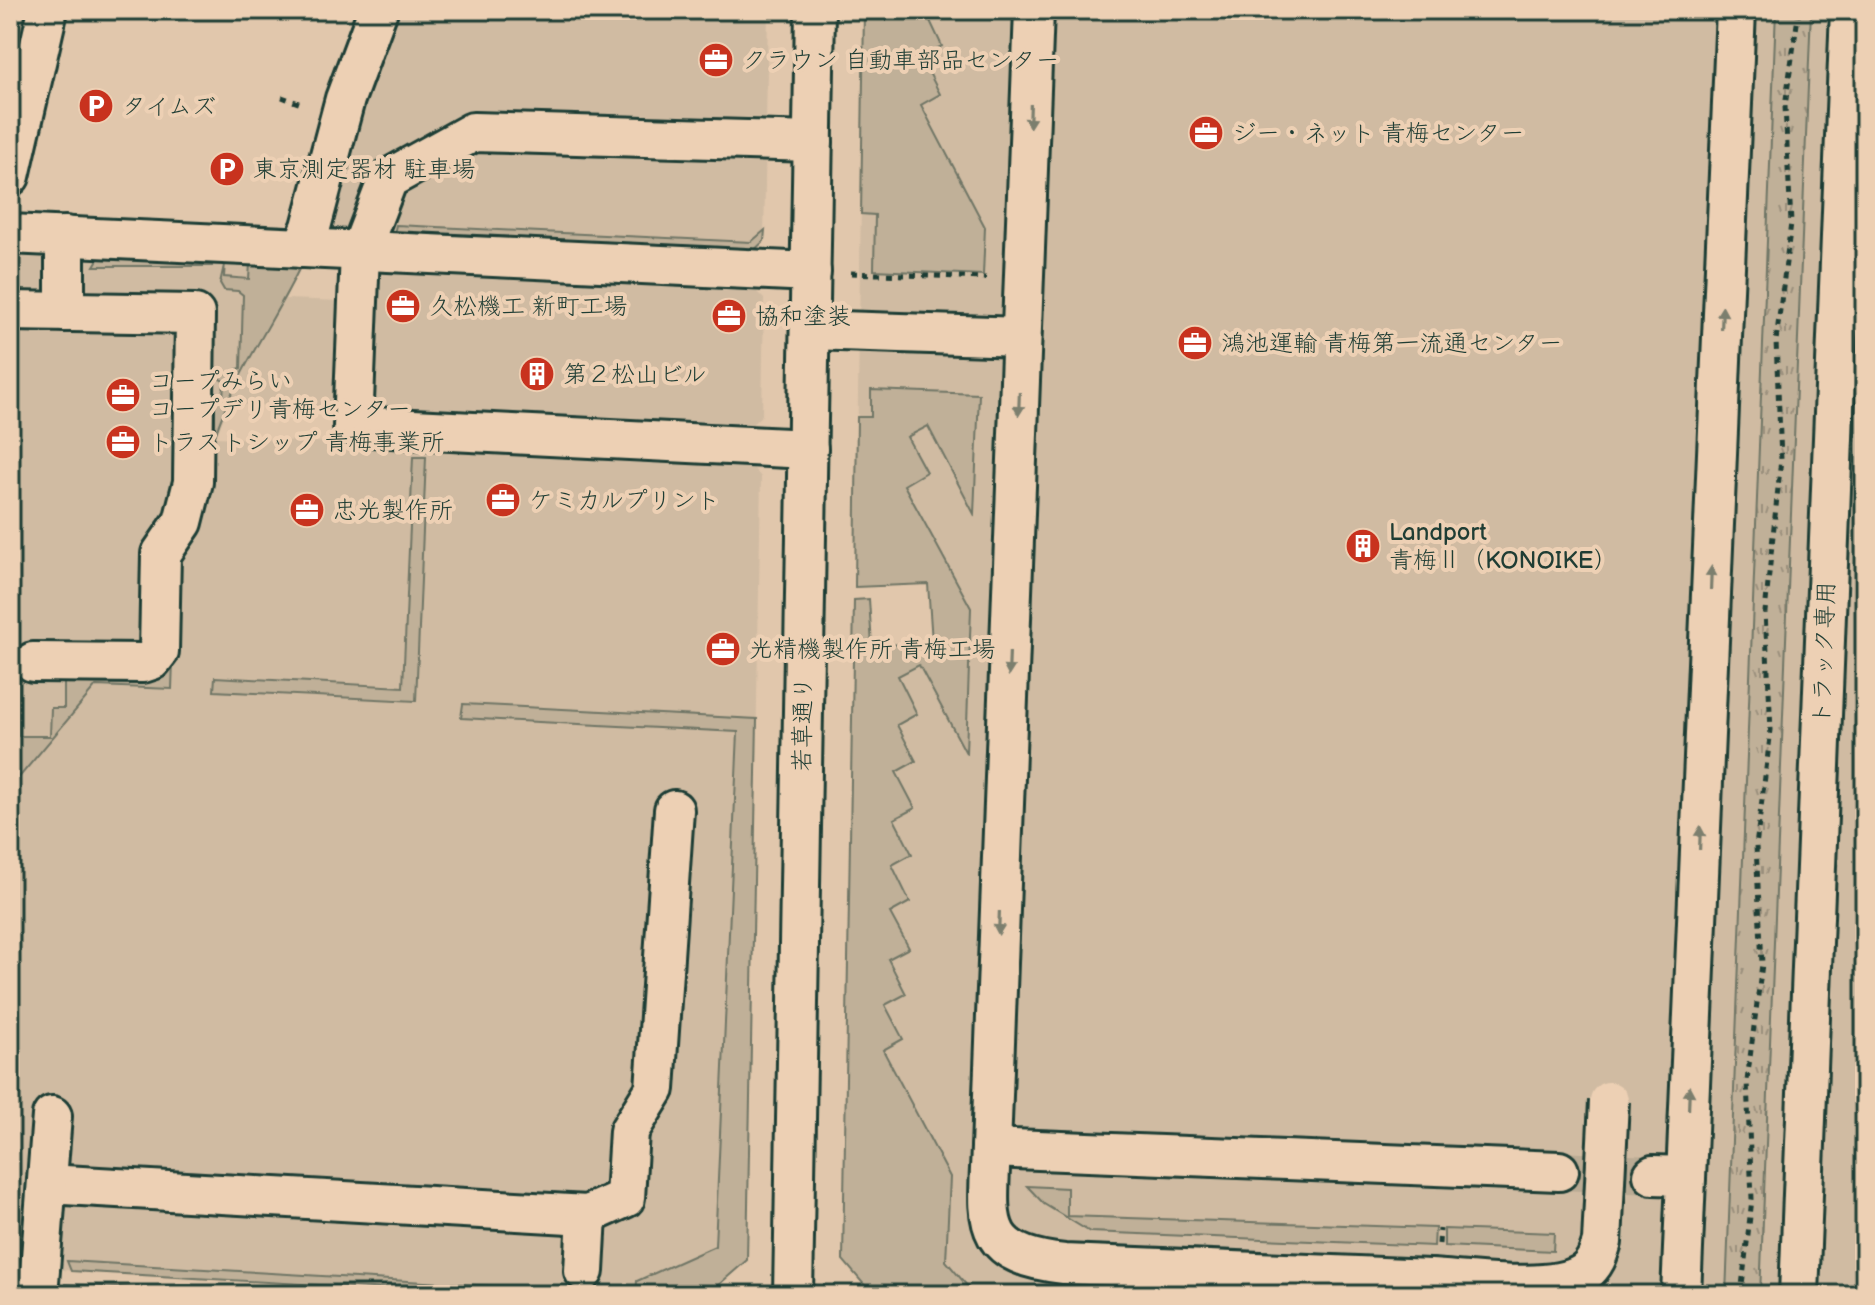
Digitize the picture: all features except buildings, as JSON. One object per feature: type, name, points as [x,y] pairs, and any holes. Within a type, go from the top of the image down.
[{"type":"street","points":[[10,176],[48,10]]},
{"type":"street","points":[[302,248],[311,227],[349,86],[378,10]]},
{"type":"street","name":"若草通り","points":[[793,1295],[815,10]]},
{"type":"street","points":[[1034,10],[991,1148],[991,1223],[998,1240],[1011,1252],[1052,1263],[1541,1284],[1565,1280],[1583,1274],[1596,1262],[1602,1242],[1609,1101]]},
{"type":"street","points":[[1681,1295],[1670,1175],[1736,10]]},
{"type":"street","name":"トラック専用","points":[[1799,1295],[1850,10]]},
{"type":"street","points":[[808,449],[353,426],[360,252],[388,179],[473,132],[813,142]]},
{"type":"street","points":[[10,234],[811,272]]},
{"type":"street","points":[[65,236],[65,312]]},
{"type":"street","points":[[10,311],[195,314],[193,482],[183,522],[161,554],[159,651],[152,660],[143,663],[33,662]]},
{"type":"street","points":[[810,330],[1021,337]]},
{"type":"street","points":[[47,1184],[587,1215],[625,1198],[629,1131],[655,1089],[674,810]]},
{"type":"street","points":[[38,1295],[52,1116]]},
{"type":"street","points":[[991,1148],[1559,1171]]},
{"type":"street","points":[[584,1271],[587,1215]]},
{"type":"path","points":[[1741,1295],[1752,1199],[1747,1081],[1762,964],[1756,846],[1771,730],[1765,612],[1781,459],[1776,341],[1791,223],[1785,106],[1799,10]]},
{"type":"path","points":[[851,273],[987,278]]},
{"type":"shaded area","name":"クラウン 自動車部品センター","points":[[387,10],[768,10],[764,241],[751,253],[317,235]]},
{"type":"shaded area","points":[[864,10],[1776,10],[1726,1295],[873,1295],[843,1260],[854,600],[869,599],[872,646],[932,642],[928,584],[855,587]]},
{"type":"shaded area","points":[[1811,10],[1865,10],[1865,1295],[1760,1295]]},
{"type":"shaded area","points":[[10,252],[301,265],[285,299],[343,301],[337,408],[229,404],[216,437],[749,463],[761,477],[747,1260],[707,1295],[494,1295],[10,1267]]},
{"type":"shaded area","points":[[389,269],[752,287],[764,299],[762,415],[749,427],[381,412],[370,401],[376,282]]},
{"type":"green space","points":[[864,10],[925,10],[942,46],[921,57],[940,94],[921,105],[985,227],[983,275],[874,270],[875,215],[861,214]]},
{"type":"green space","points":[[1776,10],[1811,10],[1760,1295],[1726,1295]]},
{"type":"green space","points":[[396,225],[751,242],[765,230],[764,241],[751,253],[393,238]]},
{"type":"green space","points":[[100,256],[212,261],[212,266],[94,266]]},
{"type":"green space","points":[[225,261],[224,277],[249,279],[250,263],[301,265],[243,370],[215,436],[215,399],[223,399],[224,381],[216,377],[241,368],[243,295],[238,291],[224,290],[220,283]]},
{"type":"green space","points":[[871,390],[979,394],[974,514],[928,426],[907,437],[926,472],[904,485],[971,608],[966,753],[919,665],[898,676],[917,714],[897,725],[916,761],[896,772],[915,808],[894,819],[912,854],[892,865],[910,902],[890,913],[909,948],[888,959],[906,994],[885,1005],[903,1039],[883,1050],[950,1177],[946,1261],[974,1294],[985,1295],[873,1295],[843,1260],[854,600],[869,599],[872,646],[932,642],[928,584],[855,587],[857,417],[871,417]]},
{"type":"green space","points":[[413,457],[426,457],[416,701],[214,691],[215,677],[403,687]]},
{"type":"green space","points":[[12,590],[19,590],[19,736],[50,736],[51,708],[64,708],[64,678],[173,660],[172,689],[96,686],[11,787]]},
{"type":"green space","points":[[463,704],[757,719],[747,1260],[707,1295],[636,1295],[637,1281],[715,1246],[738,732],[461,718]]},
{"type":"green space","points":[[1027,1186],[1067,1188],[1067,1216],[1435,1228],[1434,1246],[1090,1232],[1044,1204]]},
{"type":"green space","points":[[1444,1229],[1554,1233],[1553,1251],[1444,1246]]},
{"type":"green space","points":[[67,1261],[562,1290],[562,1295],[494,1295],[71,1271]]},
{"type":"green space","points":[[65,1284],[137,1288],[137,1295],[65,1294]]},
{"type":"green space","points":[[147,1288],[271,1295],[147,1295]]},
{"type":"tunnel","points":[[1559,1171],[1653,1175]]},
{"type":"place","name":"クラウン 自動車部品センター","points":[[716,60]]},
{"type":"place","name":"タイムズ","points":[[96,106]]},
{"type":"place","name":"ジー・ネット 青梅センター","points":[[1206,133]]},
{"type":"place","name":"東京測定器材 駐車場","points":[[227,169]]},
{"type":"place","name":"久松機工 新町工場","points":[[403,306]]},
{"type":"place","name":"協和塗装","points":[[729,316]]},
{"type":"place","name":"鴻池運輸 青梅第一流通センター","points":[[1195,343]]},
{"type":"place","name":"第２松山ビル","points":[[537,374]]},
{"type":"place","name":"コープみらい コープデリ青梅センター","points":[[123,395]]},
{"type":"place","name":"トラストシップ 青梅事業所","points":[[123,442]]},
{"type":"place","name":"ケミカルプリント","points":[[503,500]]},
{"type":"place","name":"忠光製作所","points":[[307,510]]},
{"type":"place","name":"Landport 青梅Ⅱ（KONOIKE）","points":[[1363,546]]},
{"type":"place","name":"光精機製作所 青梅工場","points":[[723,649]]}]
